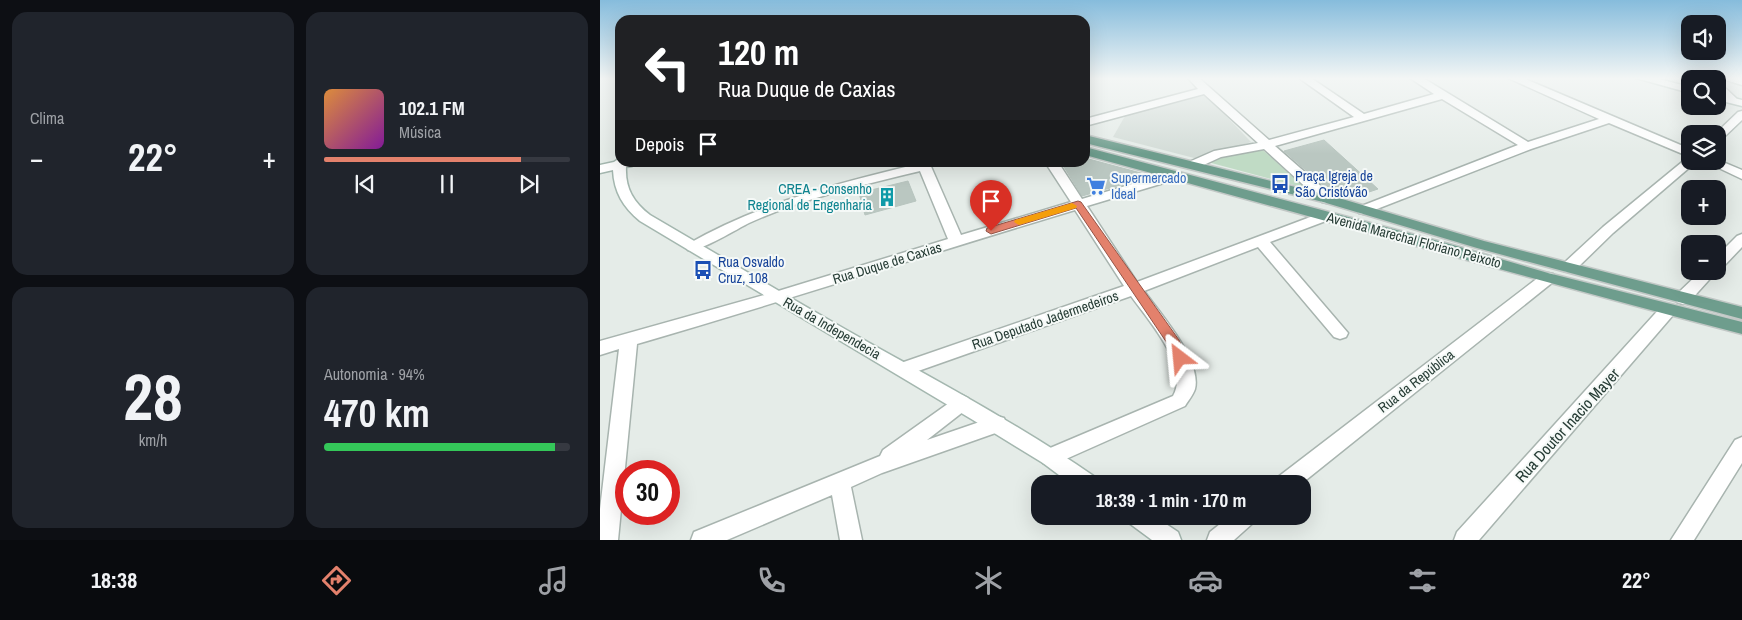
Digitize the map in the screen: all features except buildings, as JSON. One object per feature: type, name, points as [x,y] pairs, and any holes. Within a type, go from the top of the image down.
[{"type":"main road","name":"Avenida Marechal Floriano Peixoto","points":[[1090,140],[1327,199],[1482,245],[1742,313]]},
{"type":"main road","name":"Avenida Marechal Floriano Peixoto","points":[[1090,152],[1454,250],[1548,278],[1742,328]]},
{"type":"street","points":[[1090,121],[1156,103]]},
{"type":"street","points":[[1219,103],[1327,199]]},
{"type":"street","points":[[1341,103],[1363,118]]},
{"type":"street","points":[[1193,165],[1218,154],[1265,145],[1415,103]]},
{"type":"street","points":[[1458,103],[1528,146]]},
{"type":"street","points":[[1573,103],[1681,149]]},
{"type":"street","points":[[1726,129],[1742,114]]},
{"type":"street","points":[[1364,210],[1528,146],[1610,119]]},
{"type":"street","points":[[600,169],[615,165]]},
{"type":"street","name":"Rua da Independecia","points":[[623,167],[624,198],[633,210],[778,298],[962,403],[1050,457],[1075,475]]},
{"type":"street","points":[[692,247],[737,223],[777,206],[914,167]]},
{"type":"street","points":[[925,167],[956,241]]},
{"type":"street","points":[[1050,457],[1179,401],[1186,389],[1186,372],[1174,344],[1134,289],[1054,167]]},
{"type":"street","points":[[1726,168],[1742,175]]},
{"type":"street","points":[[1569,267],[1608,230],[1681,169]]},
{"type":"street","name":"Rua Duque de Caxias","points":[[600,348],[778,298],[956,241],[1173,176]]},
{"type":"street","name":"Rua Deputado Jadermedeiros","points":[[904,369],[1134,289],[1326,216]]},
{"type":"street","points":[[1726,256],[1742,239]]},
{"type":"street","points":[[1260,240],[1340,332]]},
{"type":"street","name":"Rua da República","points":[[1296,475],[1548,278]]},
{"type":"street","points":[[1683,298],[1701,280]]},
{"type":"street","name":"Rua Doutor Inacio Mayer","points":[[1465,540],[1668,310]]},
{"type":"street","points":[[607,540],[629,339]]},
{"type":"street","points":[[877,466],[962,403]]},
{"type":"street","points":[[702,540],[877,466],[996,424]]},
{"type":"street","points":[[1682,540],[1742,446]]},
{"type":"street","points":[[840,482],[851,540]]},
{"type":"street","points":[[1149,525],[1170,540]]},
{"type":"street","points":[[1218,540],[1236,525]]},
{"type":"shaded area","points":[[1174,103],[1214,103],[1251,142],[1198,159],[1113,137],[1125,116]]},
{"type":"green space","points":[[1256,144],[1305,188],[1204,161]]},
{"type":"slow traffic","points":[[1019,222],[1072,206]]},
{"type":"place","name":"Praça Igreja de São Cristóvão","points":[[1280,184]]},
{"type":"place","name":"Supermercado Ideal","points":[[1096,186]]},
{"type":"place","name":"CREA - Consenho Regional de Engenharia","points":[[887,197]]},
{"type":"place","name":"Rua Osvaldo Cruz, 108","points":[[703,270]]},
{"type":"route","points":[[991,231],[1078,204],[1134,289],[1174,344],[1180,358]]}]
